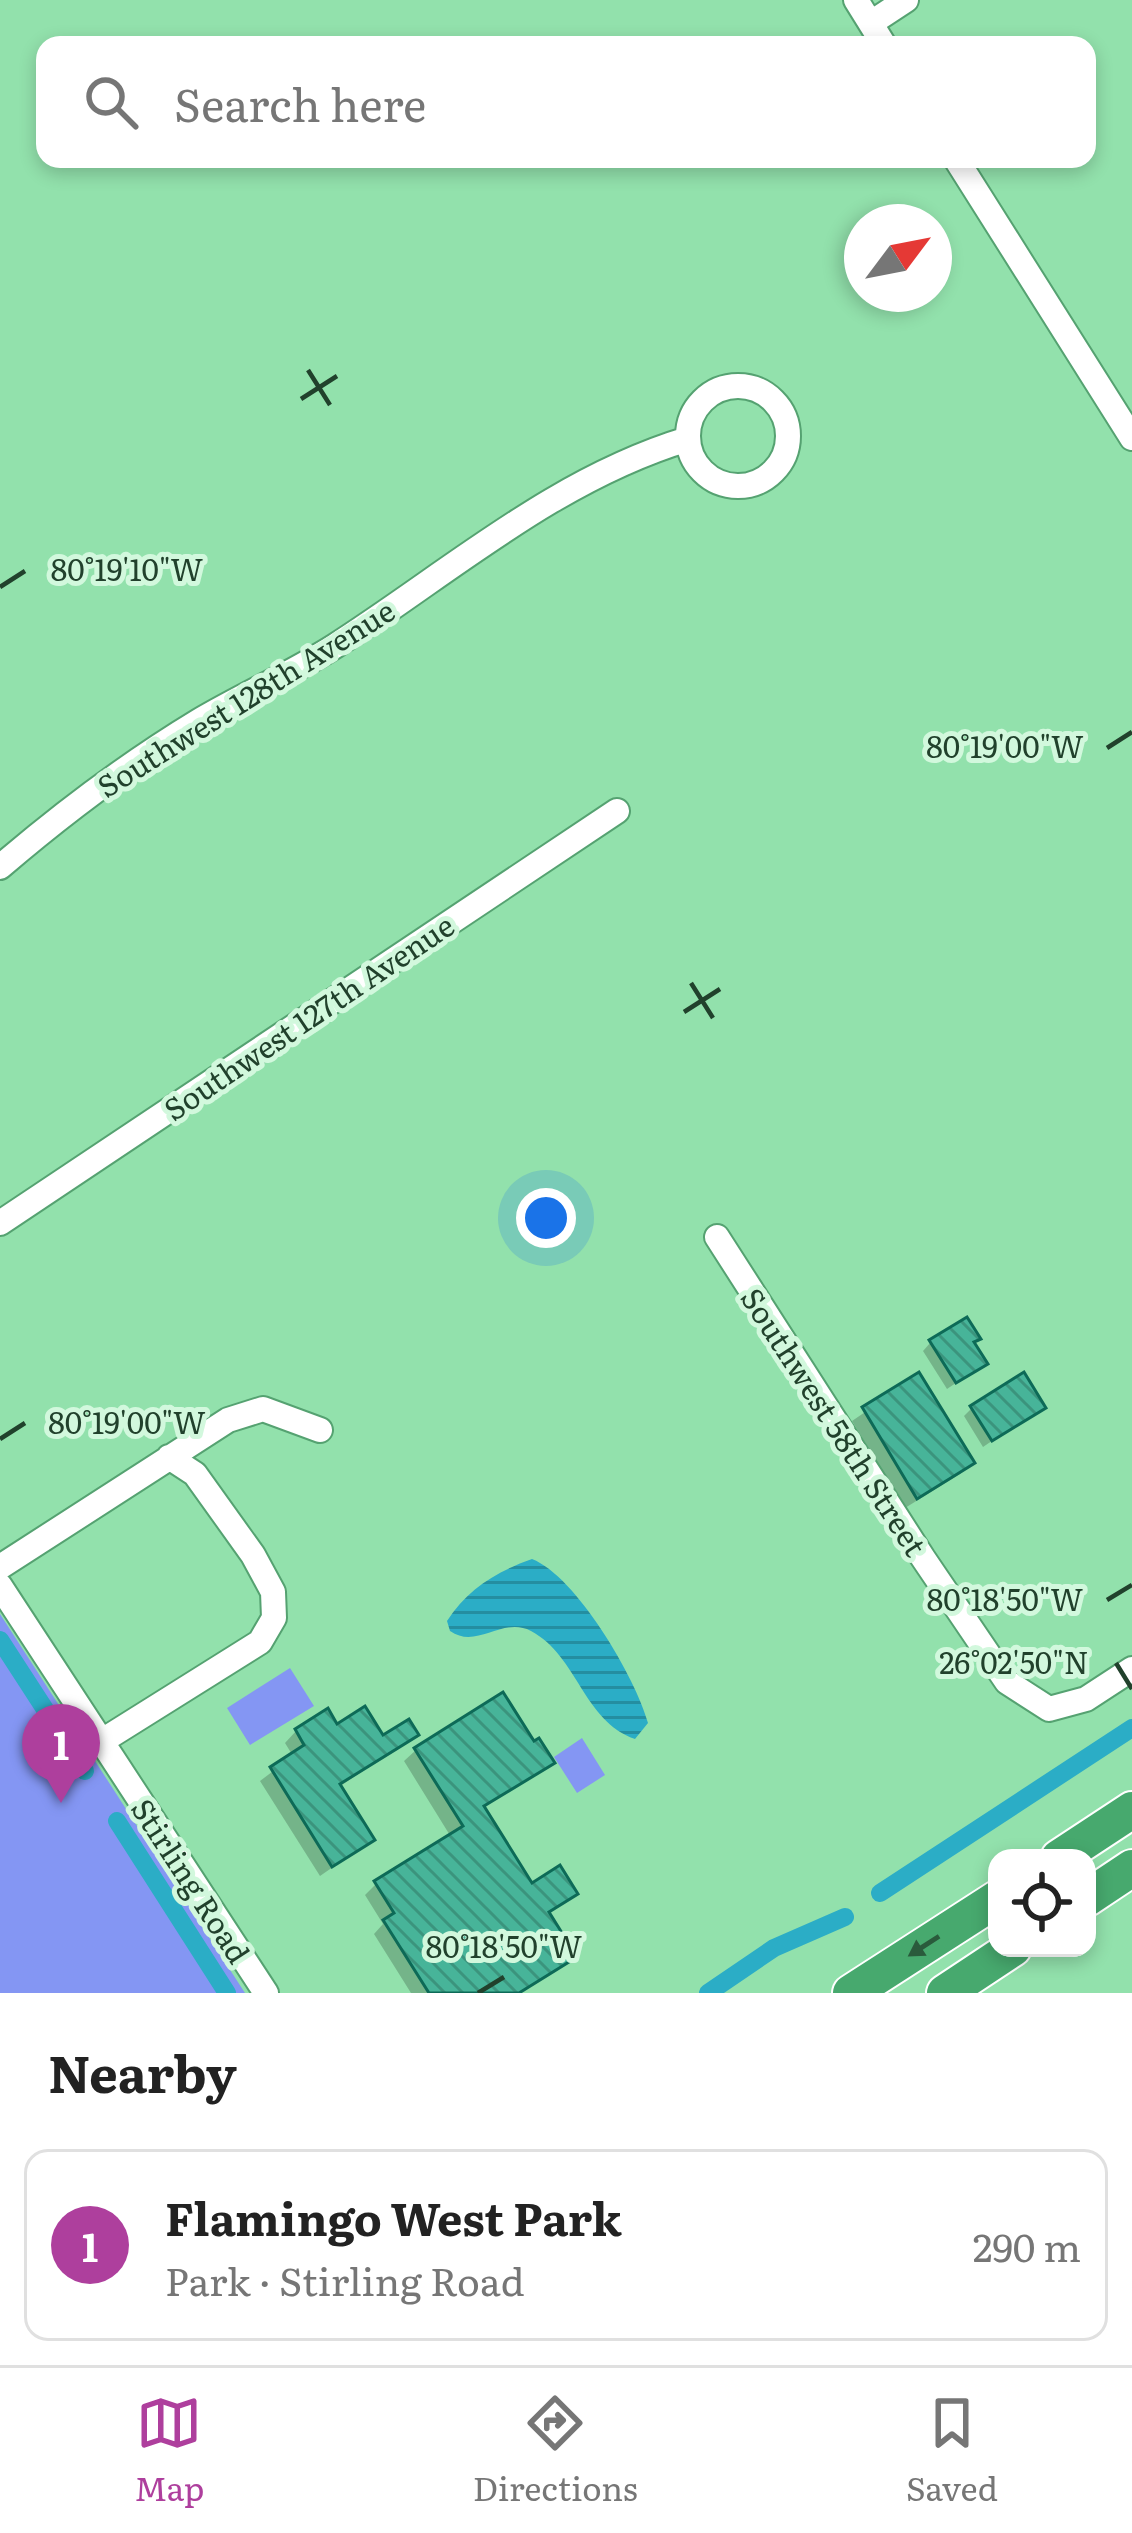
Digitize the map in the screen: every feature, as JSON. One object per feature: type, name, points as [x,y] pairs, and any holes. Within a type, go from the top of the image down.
[{"type":"highway","points":[[1073,1849],[1132,1810]]},
{"type":"highway","points":[[1096,1892],[1132,1868]]},
{"type":"highway","points":[[851,1993],[988,1904]]},
{"type":"highway","points":[[945,1993],[999,1957]]},
{"type":"street","points":[[856,0],[878,34],[906,0]]},
{"type":"street","points":[[962,168],[1132,438]]},
{"type":"street","points":[[744,385],[758,389],[781,408],[789,440],[776,470],[746,486],[714,480],[692,455],[688,439],[689,424],[703,399],[729,386],[744,385]]},
{"type":"street","name":"Southwest 128th Avenue","points":[[0,867],[114,776],[196,723],[314,660],[482,544],[564,494],[640,456],[688,439]]},
{"type":"street","name":"Southwest 127th Avenue","points":[[0,1222],[617,811]]},
{"type":"street","name":"Southwest 58th Street","points":[[717,1237],[1007,1682],[1049,1708],[1086,1699],[1132,1669]]},
{"type":"street","points":[[0,1567],[228,1420],[263,1408],[320,1430]]},
{"type":"street","points":[[102,1742],[260,1642],[274,1618],[273,1592],[253,1555],[195,1474],[169,1457]]},
{"type":"street","name":"Stirling Road","points":[[0,1586],[266,1993]]},
{"type":"shaded area","points":[[532,1559],[567,1585],[618,1656],[648,1723],[635,1739],[603,1718],[560,1656],[531,1631],[510,1627],[470,1637],[450,1631],[447,1621],[474,1590]]},
{"type":"shaded area","points":[[0,1614],[245,1993],[0,1993]]},
{"type":"shaded area","points":[[290,1668],[314,1706],[250,1745],[227,1708]]},
{"type":"shaded area","points":[[582,1738],[605,1775],[577,1793],[554,1757]]},
{"type":"building","points":[[967,1317],[981,1339],[974,1342],[988,1364],[956,1383],[929,1340]]},
{"type":"building","points":[[919,1372],[975,1463],[917,1499],[862,1407]]},
{"type":"building","points":[[1024,1372],[1046,1408],[992,1441],[970,1406]]},
{"type":"building","points":[[503,1692],[534,1741],[539,1738],[555,1763],[484,1806],[532,1883],[560,1865],[578,1894],[549,1912],[577,1957],[519,1993],[429,1993],[383,1920],[394,1913],[374,1881],[463,1826],[414,1748]]},
{"type":"building","points":[[365,1706],[383,1735],[409,1719],[419,1735],[340,1784],[375,1840],[332,1867],[270,1767],[304,1745],[295,1729],[328,1708],[337,1724]]},
{"type":"waterway","points":[[0,1640],[85,1771]]},
{"type":"waterway","points":[[880,1893],[1132,1728]]},
{"type":"waterway","points":[[117,1821],[227,1993]]},
{"type":"waterway","points":[[708,1993],[774,1948],[845,1917]]},
{"type":"place","name":"Flamingo West Park","points":[[61,1803]]}]
